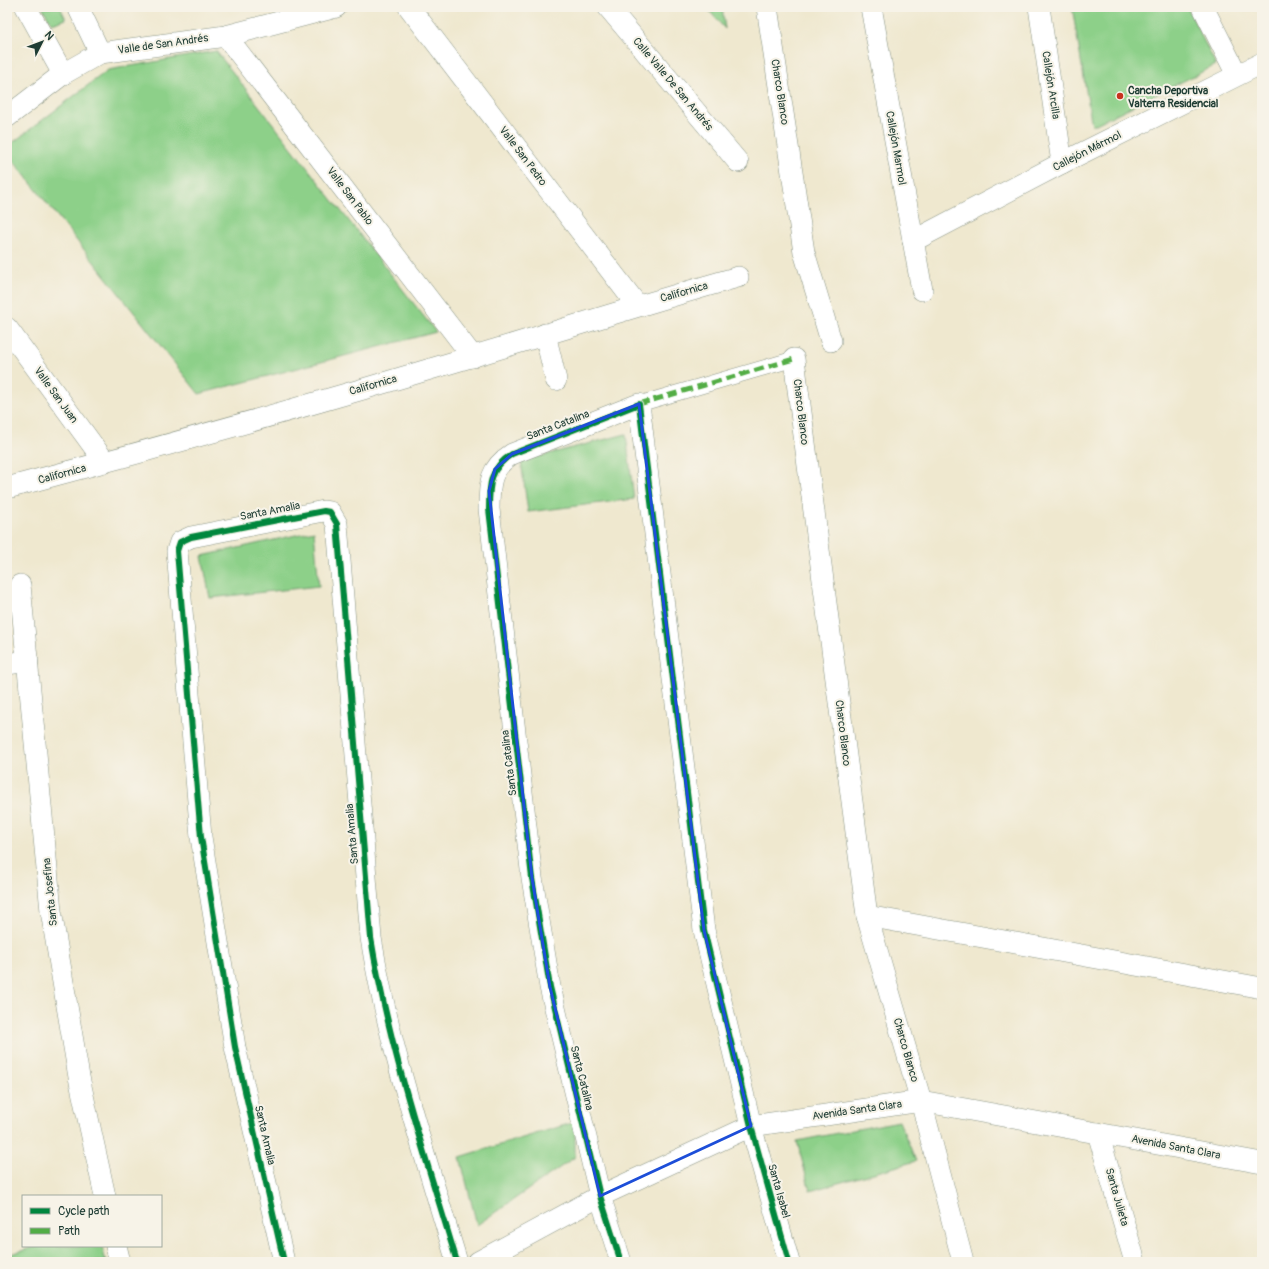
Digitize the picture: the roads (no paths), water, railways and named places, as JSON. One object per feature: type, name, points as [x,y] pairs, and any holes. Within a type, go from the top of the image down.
[{"type":"street","points":[[26,7],[63,74]]},
{"type":"street","points":[[78,7],[100,53]]},
{"type":"street","name":"Valle de San Andrés","points":[[7,117],[63,74],[100,53],[226,36],[336,7]]},
{"type":"street","name":"Valle San Pedro","points":[[409,7],[637,305]]},
{"type":"street","name":"Calle Valle De San Andrés","points":[[608,7],[738,162]]},
{"type":"street","name":"Charco Blanco","points":[[767,7],[804,252],[830,341]]},
{"type":"street","name":"Callejón Marmol","points":[[871,7],[922,290]]},
{"type":"street","name":"Callejón Arcilla","points":[[1039,7],[1062,163]]},
{"type":"street","points":[[1202,7],[1237,75]]},
{"type":"street","name":"Valle San Pablo","points":[[226,36],[472,357]]},
{"type":"street","name":"Callejón Mármol","points":[[913,241],[1062,163],[1262,63]]},
{"type":"street","name":"Californica","points":[[7,488],[105,462],[472,357],[637,305],[738,277]]},
{"type":"street","name":"Valle San Juan","points":[[7,328],[105,462]]},
{"type":"street","points":[[545,334],[556,380]]},
{"type":"street","points":[[751,1126],[704,930],[639,404],[794,359]]},
{"type":"street","name":"Charco Blanco","points":[[794,359],[867,916],[921,1101]]},
{"type":"street","name":"Santa Catalina","points":[[621,1262],[600,1196],[550,987],[534,886],[489,508],[489,491],[495,469],[501,460],[512,454],[639,404]]},
{"type":"street","name":"Santa Amalia","points":[[284,1262],[235,1047],[201,837],[177,551],[180,542],[190,537],[327,511],[332,515],[337,524],[371,938],[380,994],[403,1080],[457,1262]]},
{"type":"street","name":"Santa Josefina","points":[[20,585],[52,911],[79,1077],[105,1195]]},
{"type":"street","points":[[7,664],[28,661]]},
{"type":"street","points":[[867,916],[1262,988]]},
{"type":"street","points":[[921,1101],[964,1262]]},
{"type":"street","name":"Avenida Santa Clara","points":[[478,1262],[600,1196],[751,1126],[921,1101],[1262,1163]]},
{"type":"street","name":"Santa Isabel","points":[[751,1126],[789,1262]]},
{"type":"street","name":"Santa Julieta","points":[[1098,1132],[1135,1262]]},
{"type":"street","points":[[116,1247],[120,1262]]},
{"type":"place","name":"Cancha Deportiva Valterra Residencial","points":[[1120,96]]}]
